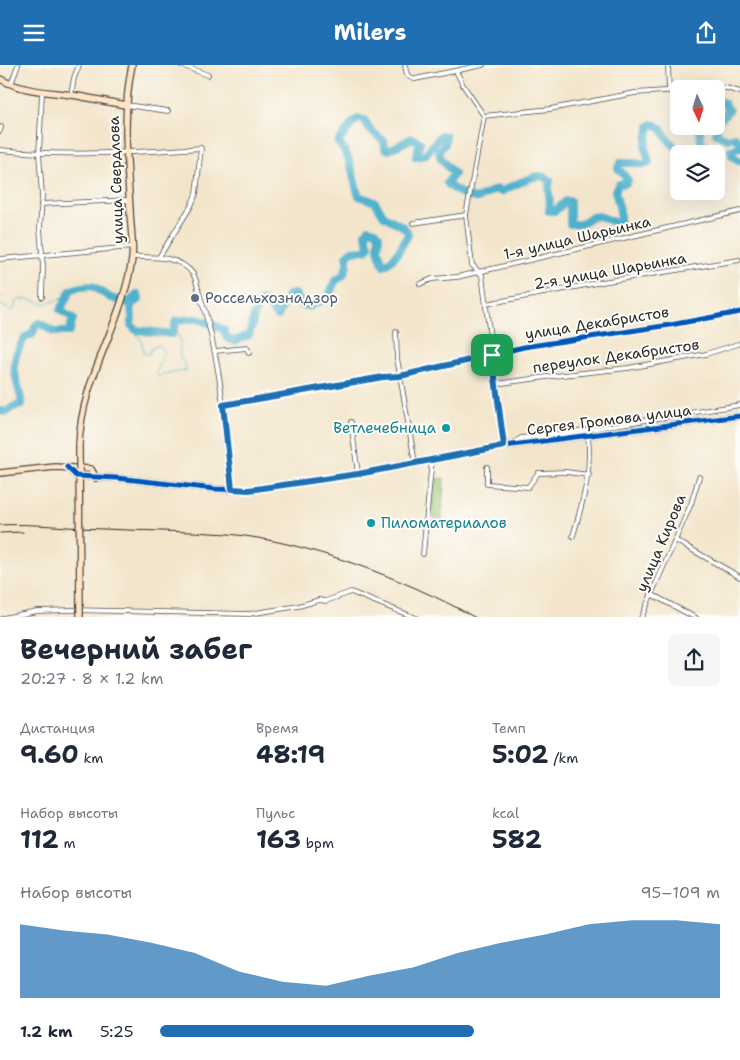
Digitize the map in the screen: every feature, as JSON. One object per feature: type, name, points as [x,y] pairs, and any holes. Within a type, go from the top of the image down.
[{"type":"street","points":[[10,84],[18,65]]},
{"type":"street","points":[[71,95],[79,65]]},
{"type":"street","name":"улица Свердлова","points":[[80,617],[80,426],[96,366],[124,294],[132,257],[126,105],[132,65]]},
{"type":"street","points":[[181,65],[208,75]]},
{"type":"street","points":[[405,65],[407,75],[415,79],[483,65]]},
{"type":"street","points":[[484,116],[550,109],[635,93],[669,91],[668,65]]},
{"type":"street","points":[[456,71],[484,116],[466,215],[472,265],[482,275],[495,384],[507,446],[521,438],[575,432],[740,405]]},
{"type":"street","points":[[0,79],[10,84],[42,93],[71,95],[168,111]]},
{"type":"street","points":[[725,88],[740,92]]},
{"type":"street","points":[[42,93],[39,153],[42,195],[40,228],[43,267],[42,297]]},
{"type":"street","points":[[0,131],[1,127]]},
{"type":"street","points":[[0,151],[39,153],[127,152],[201,148],[196,194],[191,206],[159,257]]},
{"type":"street","points":[[41,204],[129,200]]},
{"type":"street","name":"1-я улица Шарьинка","points":[[420,284],[432,279],[458,277],[740,211]]},
{"type":"street","points":[[413,223],[466,215]]},
{"type":"street","points":[[0,259],[132,247]]},
{"type":"street","points":[[132,257],[159,257],[173,260],[193,275],[209,324],[215,351],[232,489]]},
{"type":"street","name":"2-я улица Шарьинка","points":[[486,304],[602,282],[739,260]]},
{"type":"street","name":"улица Декабристов","points":[[223,405],[383,377],[400,376],[524,347],[697,321],[740,312]]},
{"type":"street","points":[[396,332],[400,376],[415,463]]},
{"type":"street","name":"переулок Декабристов","points":[[495,384],[636,367],[706,355],[738,343]]},
{"type":"street","points":[[215,351],[246,348],[249,353]]},
{"type":"street","name":"Сергея Громова улица","points":[[0,473],[67,467],[91,469],[96,478],[249,490],[358,474],[507,446],[740,415]]},
{"type":"street","points":[[351,422],[358,474]]},
{"type":"street","points":[[573,535],[589,475],[590,452],[588,436]]},
{"type":"street","points":[[423,555],[432,459]]},
{"type":"street","points":[[487,467],[487,484],[528,487],[538,473],[558,472],[589,475]]},
{"type":"street","name":"улица Кирова","points":[[641,617],[691,504],[699,477]]},
{"type":"street","points":[[675,540],[740,577]]},
{"type":"street","points":[[3,617],[37,611],[72,610],[171,615],[249,614],[298,606],[318,600],[326,601],[351,592],[416,617]]},
{"type":"street","points":[[651,595],[696,617]]},
{"type":"green space","points":[[444,478],[442,522],[452,523],[451,526],[436,524],[432,506],[431,495],[434,484],[437,479]]},
{"type":"waterway","points":[[725,104],[729,110],[725,114]]},
{"type":"waterway","points":[[0,411],[7,412],[13,407],[22,405],[15,375],[15,360],[22,342],[32,335],[36,325],[39,323],[54,332],[69,332],[73,319],[60,310],[71,290],[92,286],[111,298],[128,303],[138,294],[139,300],[131,304],[131,325],[136,330],[172,334],[176,321],[196,319],[224,330],[227,338],[234,341],[249,335],[255,311],[262,300],[278,316],[288,295],[295,294],[302,305],[309,307],[328,298],[335,281],[343,276],[347,266],[347,256],[352,251],[366,250],[369,246],[365,233],[369,229],[376,231],[379,236],[378,250],[384,266],[392,260],[408,235],[407,231],[384,216],[375,202],[359,196],[350,161],[338,142],[358,119],[364,120],[369,129],[384,141],[385,148],[389,150],[412,138],[420,142],[416,157],[425,155],[441,135],[446,136],[445,144],[439,151],[441,159],[454,174],[447,183],[467,196],[478,198],[497,189],[501,192],[535,177],[545,177],[550,181],[549,211],[555,211],[566,201],[570,201],[570,224],[581,224],[591,217],[599,216],[614,222],[620,221],[620,210],[615,191],[619,184],[626,183],[628,180],[618,168],[620,163],[644,165],[649,162],[645,147],[650,126],[653,124],[660,128],[673,145]]},
{"type":"waterway","points":[[700,135],[701,142],[705,145]]},
{"type":"waterway","points":[[718,135],[728,139],[735,137],[740,142]]},
{"type":"waterway","points":[[740,148],[731,150],[732,156],[740,161]]},
{"type":"waterway","points":[[0,304],[11,311],[14,309],[16,301],[23,299],[30,299],[44,304],[68,297]]},
{"type":"waterway","points":[[131,325],[142,342],[143,353],[149,354],[152,348],[159,345],[165,353],[162,356],[162,361],[156,373],[159,377],[162,374],[186,371],[186,365],[180,357],[180,339],[174,329]]},
{"type":"railway","points":[[0,525],[213,533],[258,538],[356,564],[420,590],[474,617]]},
{"type":"railway","points":[[0,533],[23,532]]},
{"type":"cycle path","points":[[223,406],[383,377],[400,376],[524,347],[670,325],[740,312]]},
{"type":"cycle path","points":[[67,467],[76,476],[117,478],[215,489],[249,490],[358,474],[504,446],[740,416]]},
{"type":"place","name":"Россельхознадзор","points":[[195,298]]},
{"type":"place","name":"Ветлечебница","points":[[446,428]]},
{"type":"place","name":"Пиломатериалов","points":[[371,523]]},
{"type":"route","points":[[492,355],[504,446],[358,474],[249,490],[232,489],[223,405],[333,385],[400,376],[492,355]]}]
